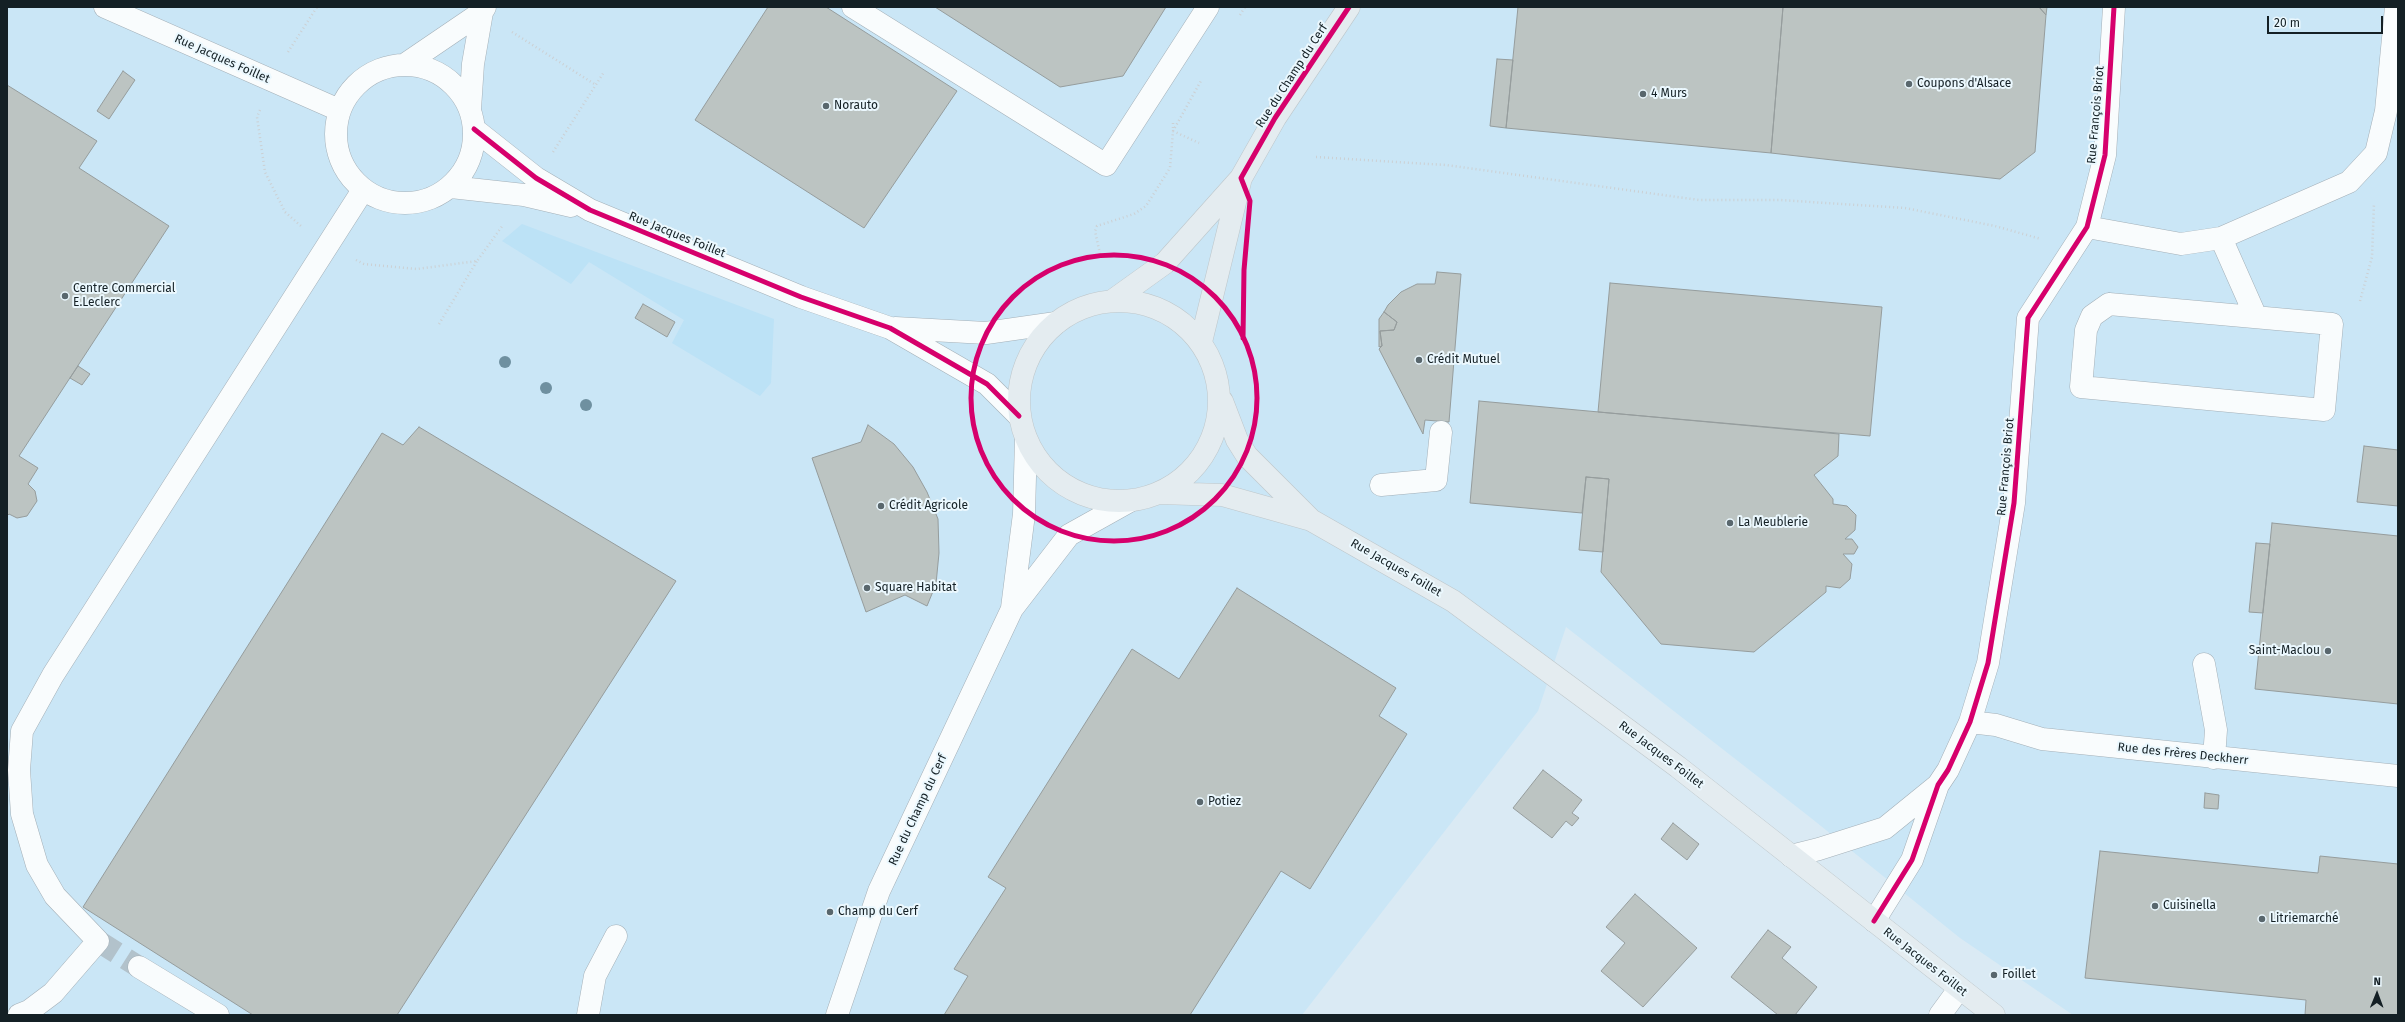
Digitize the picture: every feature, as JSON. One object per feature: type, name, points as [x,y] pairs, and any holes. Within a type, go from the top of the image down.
[{"type":"main road","name":"Rue du Champ du Cerf","points":[[1112,300],[1166,263],[1241,178],[1275,118],[1349,7]]},
{"type":"main road","name":"Rue du Champ du Cerf","points":[[1201,342],[1241,178]]},
{"type":"main road","points":[[1112,300],[1146,304],[1177,318],[1201,342],[1215,368],[1220,397],[1217,427],[1205,454],[1185,477],[1160,493],[1130,501],[1098,499],[1067,488],[1043,466],[1026,439],[1019,416],[1020,381],[1033,349],[1056,323],[1082,307],[1112,300]]},
{"type":"main road","name":"Rue Jacques Foillet","points":[[1220,397],[1236,440],[1247,456],[1311,520]]},
{"type":"main road","name":"Rue Jacques Foillet","points":[[1160,493],[1222,495],[1311,520],[1454,601],[1678,767],[1994,1015]]},
{"type":"street","name":"Rue Jacques Foillet","points":[[105,7],[339,110]]},
{"type":"street","points":[[854,7],[1106,165],[1208,7]]},
{"type":"street","name":"Rue François Briot","points":[[1874,921],[1912,860],[1938,785],[1948,770],[1970,722],[1988,663],[2014,503],[2028,318],[2087,227],[2105,155],[2114,7]]},
{"type":"street","points":[[2087,227],[2181,244],[2221,238],[2349,182],[2376,153],[2386,111],[2396,7]]},
{"type":"street","points":[[404,65],[483,10]]},
{"type":"street","points":[[472,119],[459,91],[444,76],[425,68],[404,65],[384,68],[365,78],[349,92],[339,110],[336,132],[338,154],[348,174],[364,190],[385,200],[408,203],[431,199],[451,187],[466,169],[473,150],[473,64],[483,10]]},
{"type":"street","name":"Rue Jacques Foillet","points":[[472,119],[530,186]]},
{"type":"street","name":"Rue Jacques Foillet","points":[[451,187],[530,186],[801,297],[890,328]]},
{"type":"street","points":[[19,1015],[29,1011],[53,993],[98,941],[55,896],[37,865],[22,814],[19,770],[22,731],[57,668],[364,190]]},
{"type":"street","points":[[2221,238],[2256,317]]},
{"type":"street","points":[[2109,304],[2256,317],[2332,324],[2324,410],[2082,387],[2086,330],[2092,316],[2109,304]]},
{"type":"street","points":[[890,328],[986,333],[1056,323]]},
{"type":"street","points":[[890,328],[987,384],[1019,416]]},
{"type":"street","points":[[1381,485],[1436,480],[1441,432]]},
{"type":"street","name":"Rue du Champ du Cerf","points":[[1012,610],[1024,514],[1026,439]]},
{"type":"street","name":"Rue du Champ du Cerf","points":[[837,1015],[879,891],[1012,610],[1069,535],[1130,501]]},
{"type":"street","points":[[2204,664],[2216,730],[2214,758]]},
{"type":"street","name":"Rue des Frères Deckherr","points":[[1970,722],[1996,725],[2042,739],[2398,776]]},
{"type":"street","name":"Rue François Briot","points":[[1791,856],[1819,849],[1885,828],[1938,785]]},
{"type":"street","points":[[588,1015],[595,976],[616,936]]},
{"type":"street","points":[[139,967],[218,1015]]},
{"type":"street","points":[[1940,1015],[1959,989]]},
{"type":"path","points":[[317,7],[270,80],[257,117],[265,172],[285,212],[327,247],[364,264],[417,269],[477,261]]},
{"type":"path","points":[[1237,19],[1245,7]]},
{"type":"path","points":[[483,10],[596,85]]},
{"type":"path","points":[[439,324],[477,261],[530,186],[604,72]]},
{"type":"path","points":[[1100,254],[1094,231],[1097,226],[1134,214],[1146,206],[1170,168],[1173,131],[1203,78]]},
{"type":"path","points":[[1316,157],[1446,165],[1699,200],[1780,200],[1905,208],[1995,226],[2073,249]]},
{"type":"path","points":[[2360,301],[2372,257],[2373,212]]},
{"type":"shaded area","points":[[7,7],[2398,7],[2398,1015],[2073,1015],[1960,938],[1811,818],[1566,627],[1538,711],[1302,1015],[7,1015]]},
{"type":"shaded area","points":[[522,224],[774,319],[771,383],[760,396],[672,343],[684,320],[589,262],[571,284],[502,241]]},
{"type":"building","name":"Norauto","points":[[768,7],[826,7],[957,91],[864,228],[695,120]]},
{"type":"building","points":[[935,7],[1166,7],[1123,76],[1060,87]]},
{"type":"building","name":"4 Murs","points":[[1518,7],[1783,7],[1771,153],[1506,128]]},
{"type":"building","name":"Coupons d'Alsace","points":[[1783,7],[2039,7],[2046,15],[2035,152],[2000,179],[1771,153]]},
{"type":"building","points":[[2039,7],[2047,7],[2046,15]]},
{"type":"building","points":[[1497,59],[1513,60],[1506,128],[1490,126]]},
{"type":"building","points":[[123,71],[135,80],[109,119],[97,111]]},
{"type":"building","name":"Centre Commercial E.Leclerc","points":[[7,85],[97,141],[79,168],[169,226],[19,456],[38,468],[28,484],[35,491],[37,501],[27,516],[17,518],[9,514],[7,516]]},
{"type":"building","name":"Crédit Mutuel","points":[[1437,272],[1461,274],[1449,422],[1425,420],[1423,434],[1379,349],[1382,346],[1380,331],[1394,330],[1397,322],[1384,312],[1388,305],[1401,292],[1417,284],[1435,284]]},
{"type":"building","points":[[1610,283],[1882,307],[1870,436],[1598,412]]},
{"type":"building","points":[[643,304],[675,322],[667,337],[635,318]]},
{"type":"building","points":[[1384,312],[1397,322],[1394,330],[1380,331],[1382,346],[1379,347],[1379,319]]},
{"type":"building","points":[[78,366],[90,374],[82,385],[70,378]]},
{"type":"building","name":"La Meublerie","points":[[1479,401],[1839,434],[1838,456],[1814,475],[1833,499],[1833,504],[1847,506],[1856,515],[1855,530],[1845,539],[1852,539],[1858,547],[1854,554],[1843,554],[1852,564],[1850,579],[1840,588],[1826,586],[1826,592],[1754,652],[1661,644],[1601,572],[1609,479],[1586,477],[1582,513],[1470,503]]},
{"type":"building","name":"Crédit Agricole","points":[[868,425],[894,444],[913,467],[927,492],[938,519],[939,553],[936,584],[927,606],[905,595],[866,612],[812,458],[861,442]]},
{"type":"building","points":[[419,427],[676,581],[397,1015],[253,1015],[83,907],[382,433],[403,445]]},
{"type":"building","points":[[2364,446],[2398,450],[2398,506],[2357,502]]},
{"type":"building","points":[[1586,477],[1609,479],[1603,552],[1579,550]]},
{"type":"building","name":"Saint-Maclou","points":[[2272,523],[2398,536],[2398,704],[2255,689]]},
{"type":"building","points":[[2256,543],[2270,544],[2263,613],[2249,612]]},
{"type":"building","name":"Potiez","points":[[1237,588],[1396,688],[1379,716],[1407,734],[1310,889],[1281,871],[1190,1015],[944,1015],[968,976],[954,969],[1006,888],[988,877],[1132,649],[1179,679]]},
{"type":"building","points":[[1543,770],[1582,800],[1572,813],[1579,818],[1572,826],[1566,821],[1552,838],[1513,808]]},
{"type":"building","points":[[2205,793],[2219,795],[2218,809],[2204,808]]},
{"type":"building","points":[[1673,823],[1699,844],[1687,860],[1661,839]]},
{"type":"building","points":[[2100,851],[2318,873],[2320,856],[2398,864],[2398,1015],[2305,1015],[2306,1000],[2085,978]]},
{"type":"building","points":[[1635,894],[1697,948],[1643,1007],[1601,971],[1625,943],[1606,927]]},
{"type":"building","points":[[1768,930],[1791,947],[1782,958],[1817,987],[1795,1015],[1778,1015],[1731,977]]},
{"type":"tunnel","points":[[98,941],[139,967]]},
{"type":"cycle path","points":[[1243,338],[1244,270],[1250,201],[1241,178],[1275,118],[1349,7]]},
{"type":"cycle path","points":[[1874,921],[1912,860],[1938,785],[1948,770],[1970,722],[1988,663],[2014,503],[2028,318],[2087,227],[2105,155],[2114,7]]},
{"type":"cycle path","points":[[474,129],[536,178],[590,210],[801,297],[890,328],[987,384],[1019,416]]},
{"type":"cycle path","points":[[1100,255],[1128,255],[1156,261],[1182,272],[1205,287],[1225,307],[1240,330],[1251,356],[1257,384],[1257,398],[1255,426],[1240,466],[1225,489],[1205,509],[1182,524],[1156,535],[1128,541],[1100,541],[1072,535],[1046,524],[1023,509],[1003,489],[988,466],[977,440],[971,412],[971,384],[977,356],[988,330],[1003,307],[1023,287],[1046,272],[1072,261],[1100,255]]},
{"type":"place","name":"Coupons d'Alsace","points":[[1909,84]]},
{"type":"place","name":"4 Murs","points":[[1643,94]]},
{"type":"place","name":"Norauto","points":[[826,106]]},
{"type":"place","name":"Centre Commercial E.Leclerc","points":[[65,296]]},
{"type":"place","name":"Crédit Mutuel","points":[[1419,360]]},
{"type":"place","name":"Crédit Agricole","points":[[881,506]]},
{"type":"place","name":"La Meublerie","points":[[1730,523]]},
{"type":"place","name":"Square Habitat","points":[[867,588]]},
{"type":"place","name":"Saint-Maclou","points":[[2328,651]]},
{"type":"place","name":"Potiez","points":[[1200,802]]},
{"type":"place","name":"Cuisinella","points":[[2155,906]]},
{"type":"place","name":"Champ du Cerf","points":[[830,912]]},
{"type":"place","name":"Litriemarché","points":[[2262,919]]},
{"type":"place","name":"Foillet","points":[[1994,975]]}]
